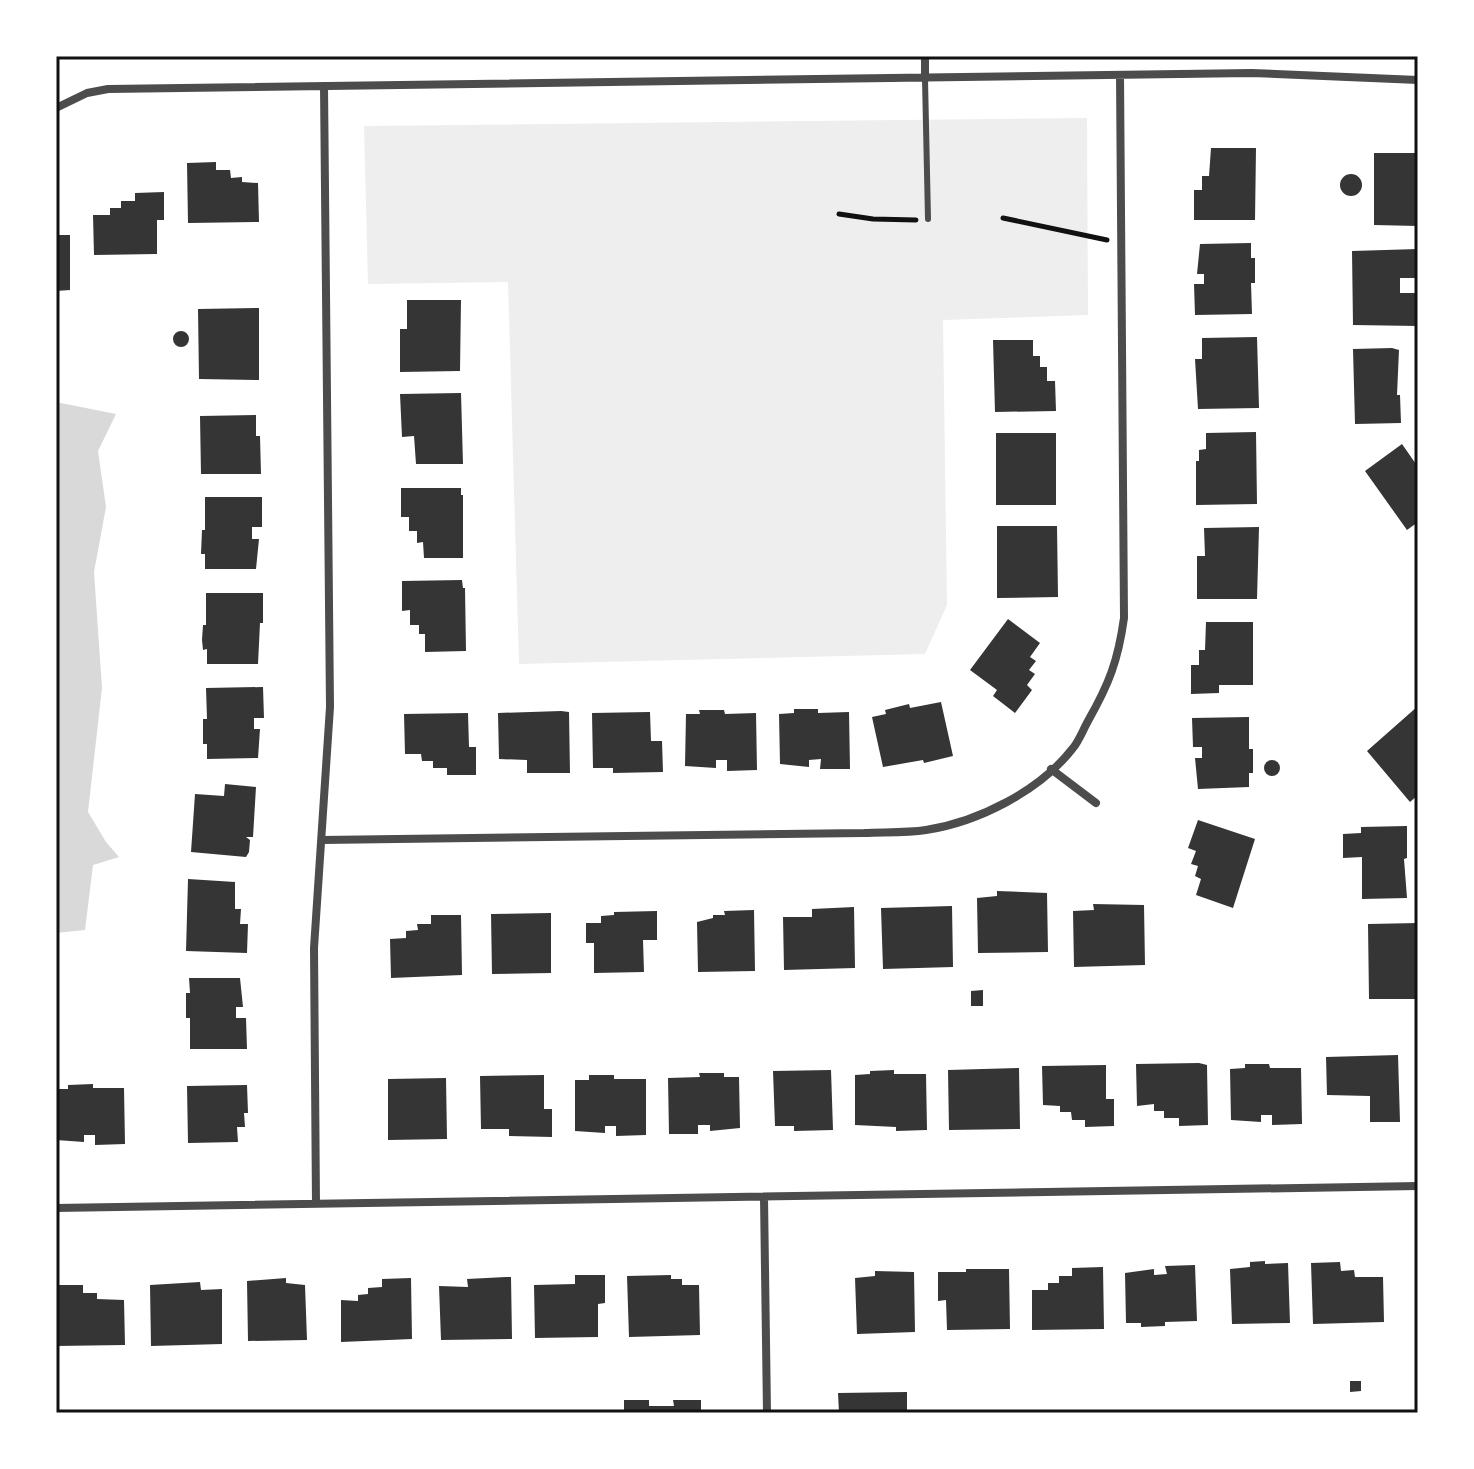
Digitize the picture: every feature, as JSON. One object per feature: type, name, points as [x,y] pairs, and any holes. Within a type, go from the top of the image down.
[{"type":"street","points":[[925,56],[925,79]]},
{"type":"street","points":[[56,108],[87,93],[108,89],[1252,73],[1418,80]]},
{"type":"street","points":[[322,840],[925,830],[997,808],[1032,787],[1073,748],[1110,682],[1122,632],[1120,75]]},
{"type":"street","points":[[316,1204],[314,948],[330,707],[324,86]]},
{"type":"street","points":[[1051,769],[1096,803]]},
{"type":"street","points":[[56,1208],[1418,1186]]},
{"type":"street","points":[[764,1197],[767,1413]]},
{"type":"lane","points":[[925,79],[928,219]]},
{"type":"path","points":[[839,214],[873,219],[928,219]]},
{"type":"path","points":[[1003,218],[1093,238],[1121,241]]},
{"type":"shaded area","points":[[1087,118],[1088,315],[943,320],[947,605],[925,654],[519,664],[508,282],[368,284],[364,126]]},
{"type":"shaded area","points":[[56,402],[116,414],[98,451],[106,507],[94,572],[102,688],[88,812],[119,857],[93,865],[85,930],[56,933]]},
{"type":"building","points":[[1211,148],[1256,148],[1255,220],[1194,220],[1194,190],[1202,190],[1202,176],[1209,176]]},
{"type":"building","points":[[1374,153],[1418,153],[1418,226],[1374,225]]},
{"type":"building","points":[[216,162],[216,170],[230,170],[231,178],[242,177],[242,182],[258,183],[259,222],[188,223],[187,163]]},
{"type":"building","points":[[1351,174],[1359,177],[1362,185],[1359,193],[1351,196],[1343,193],[1340,185],[1343,177]]},
{"type":"building","points":[[164,192],[164,220],[157,220],[157,254],[94,255],[93,215],[110,215],[110,208],[121,208],[121,201],[135,201],[135,193]]},
{"type":"building","points":[[56,235],[70,235],[70,290],[56,291]]},
{"type":"building","points":[[1251,243],[1251,258],[1255,258],[1255,283],[1251,283],[1252,314],[1195,315],[1194,284],[1204,284],[1204,274],[1197,274],[1200,244]]},
{"type":"building","points":[[1418,249],[1418,278],[1400,278],[1400,293],[1418,293],[1418,326],[1353,325],[1352,251]]},
{"type":"building","points":[[407,300],[461,300],[460,371],[400,372],[400,329],[407,329]]},
{"type":"building","points":[[259,308],[259,380],[199,379],[198,309]]},
{"type":"building","points":[[178,331],[184,331],[189,339],[187,345],[178,347],[173,342],[173,336]]},
{"type":"building","points":[[1257,337],[1259,408],[1198,409],[1195,359],[1202,359],[1202,338]]},
{"type":"building","points":[[993,340],[1033,340],[1033,356],[1040,356],[1040,367],[1047,367],[1047,381],[1055,381],[1056,411],[995,412]]},
{"type":"building","points":[[1353,349],[1399,350],[1397,395],[1400,395],[1401,423],[1355,424]]},
{"type":"building","points":[[461,393],[463,464],[416,464],[414,436],[402,437],[400,394]]},
{"type":"building","points":[[256,415],[261,474],[201,474],[200,416]]},
{"type":"building","points":[[1256,432],[1257,504],[1196,505],[1196,461],[1199,461],[1199,450],[1206,449],[1206,433]]},
{"type":"building","points":[[996,433],[1056,433],[1056,505],[996,505]]},
{"type":"building","points":[[1402,444],[1418,467],[1418,522],[1407,530],[1365,471]]},
{"type":"building","points":[[401,488],[461,488],[463,558],[424,558],[423,542],[417,543],[417,531],[409,531],[409,517],[401,517]]},
{"type":"building","points":[[205,497],[262,497],[262,527],[252,527],[252,539],[259,539],[256,569],[205,569],[205,554],[201,554]]},
{"type":"building","points":[[997,526],[1057,526],[1058,597],[997,598]]},
{"type":"building","points":[[1259,527],[1257,599],[1197,599],[1197,556],[1205,556],[1204,528]]},
{"type":"building","points":[[462,580],[465,588],[466,651],[425,652],[425,634],[419,634],[419,625],[410,625],[410,610],[402,611],[402,581]]},
{"type":"building","points":[[206,593],[263,593],[258,664],[207,664],[207,649],[203,650],[202,640],[203,625],[206,625]]},
{"type":"building","points":[[1008,619],[1040,643],[1030,657],[1036,661],[1029,670],[1035,674],[1027,685],[1032,690],[1015,713],[993,696],[997,690],[970,670]]},
{"type":"building","points":[[1206,622],[1253,622],[1253,685],[1219,685],[1219,693],[1191,694],[1191,665],[1199,665],[1199,650],[1205,650]]},
{"type":"building","points":[[263,687],[264,718],[254,718],[254,729],[260,729],[258,758],[207,759],[207,744],[203,744],[203,719],[207,719],[206,688]]},
{"type":"building","points":[[941,702],[953,756],[924,763],[923,760],[883,767],[872,717],[909,704],[910,708]]},
{"type":"building","points":[[1418,706],[1418,795],[1410,802],[1367,751]]},
{"type":"building","points":[[794,709],[818,709],[818,713],[849,712],[850,769],[820,769],[821,759],[809,760],[809,767],[780,764],[779,714],[794,713]]},
{"type":"building","points":[[699,710],[724,710],[725,714],[756,713],[757,770],[727,771],[727,760],[716,760],[716,768],[685,766],[686,714],[700,714]]},
{"type":"building","points":[[569,712],[570,773],[527,773],[527,760],[499,759],[498,713]]},
{"type":"building","points":[[650,712],[651,741],[662,741],[663,772],[613,773],[613,768],[593,768],[592,713]]},
{"type":"building","points":[[468,713],[469,747],[476,747],[476,775],[447,775],[447,768],[433,768],[433,761],[422,761],[421,754],[405,754],[404,714]]},
{"type":"building","points":[[1249,717],[1253,773],[1249,773],[1249,787],[1198,789],[1195,758],[1202,758],[1202,747],[1193,747],[1192,718]]},
{"type":"building","points":[[1269,760],[1275,760],[1280,768],[1278,774],[1269,776],[1264,771],[1264,765]]},
{"type":"building","points":[[225,784],[256,787],[253,837],[246,837],[250,840],[249,852],[246,857],[191,852],[195,794],[224,796]]},
{"type":"building","points":[[1198,820],[1255,839],[1233,908],[1196,895],[1201,879],[1195,876],[1198,866],[1191,864],[1196,851],[1188,848]]},
{"type":"building","points":[[1407,826],[1407,858],[1404,859],[1407,898],[1362,899],[1362,857],[1343,858],[1343,834],[1361,833],[1361,827]]},
{"type":"building","points":[[188,879],[235,882],[235,909],[241,909],[240,924],[248,924],[247,953],[186,951]]},
{"type":"building","points":[[997,891],[1047,893],[1048,952],[978,953],[977,898],[997,896]]},
{"type":"building","points":[[1093,904],[1144,905],[1145,965],[1074,967],[1073,911],[1094,910]]},
{"type":"building","points":[[952,906],[953,967],[883,969],[881,908]]},
{"type":"building","points":[[854,907],[855,968],[784,970],[783,917],[812,917],[812,909]]},
{"type":"building","points":[[754,910],[755,971],[698,972],[697,922],[713,918],[713,915],[725,915],[724,911]]},
{"type":"building","points":[[657,911],[657,940],[643,940],[644,972],[594,973],[594,943],[586,943],[586,923],[601,923],[601,916],[614,915],[614,912]]},
{"type":"building","points":[[551,913],[551,973],[492,974],[491,914]]},
{"type":"building","points":[[431,915],[461,915],[462,975],[391,978],[390,939],[406,938],[406,931],[418,930],[417,924],[431,924]]},
{"type":"building","points":[[1418,923],[1418,999],[1369,999],[1368,924]]},
{"type":"building","points":[[189,978],[240,978],[243,1007],[236,1007],[236,1018],[246,1018],[247,1049],[190,1049],[190,1018],[186,1018]]},
{"type":"building","points":[[983,990],[983,1006],[971,1006],[971,991]]},
{"type":"building","points":[[1398,1055],[1400,1122],[1370,1122],[1370,1096],[1327,1095],[1326,1057]]},
{"type":"building","points":[[1136,1064],[1207,1065],[1208,1125],[1179,1126],[1179,1118],[1164,1118],[1164,1111],[1154,1111],[1154,1104],[1137,1106]]},
{"type":"building","points":[[1245,1064],[1301,1068],[1302,1124],[1272,1125],[1272,1115],[1261,1115],[1261,1122],[1231,1120],[1230,1069],[1245,1068]]},
{"type":"building","points":[[1106,1065],[1106,1099],[1114,1099],[1114,1126],[1085,1127],[1085,1120],[1072,1120],[1071,1112],[1060,1112],[1060,1106],[1043,1105],[1042,1066]]},
{"type":"building","points":[[1019,1068],[1020,1129],[949,1130],[948,1070]]},
{"type":"building","points":[[831,1070],[833,1130],[794,1131],[794,1126],[775,1126],[773,1071]]},
{"type":"building","points":[[894,1070],[894,1074],[926,1074],[927,1130],[896,1131],[896,1127],[855,1125],[855,1075]]},
{"type":"building","points":[[699,1073],[724,1073],[724,1077],[739,1077],[740,1128],[710,1131],[710,1125],[698,1125],[698,1134],[669,1134],[668,1078],[700,1077]]},
{"type":"building","points":[[544,1075],[544,1109],[552,1109],[552,1137],[509,1136],[509,1129],[481,1129],[480,1076]]},
{"type":"building","points":[[589,1075],[646,1079],[646,1135],[616,1136],[616,1126],[605,1126],[605,1133],[575,1131],[575,1080],[589,1080]]},
{"type":"building","points":[[446,1078],[447,1139],[388,1140],[388,1079]]},
{"type":"building","points":[[93,1084],[93,1088],[124,1088],[125,1144],[95,1145],[95,1135],[84,1135],[84,1142],[56,1140],[56,1089]]},
{"type":"building","points":[[247,1085],[248,1113],[244,1113],[245,1127],[237,1127],[238,1142],[188,1143],[187,1086]]},
{"type":"building","points":[[1265,1261],[1265,1264],[1288,1263],[1290,1323],[1232,1324],[1230,1269],[1250,1267],[1250,1262]]},
{"type":"building","points":[[1340,1262],[1341,1271],[1354,1270],[1355,1277],[1383,1277],[1384,1322],[1313,1324],[1311,1263]]},
{"type":"building","points":[[1195,1265],[1197,1321],[1165,1322],[1165,1326],[1141,1327],[1141,1323],[1126,1323],[1125,1273],[1154,1269],[1154,1275],[1167,1274],[1165,1266]]},
{"type":"building","points":[[1103,1267],[1104,1329],[1032,1330],[1032,1290],[1048,1290],[1048,1283],[1059,1283],[1059,1276],[1072,1276],[1072,1268]]},
{"type":"building","points":[[966,1269],[1009,1269],[1010,1329],[947,1330],[946,1300],[938,1301],[938,1272],[966,1272]]},
{"type":"building","points":[[875,1271],[914,1272],[915,1332],[857,1334],[855,1278],[875,1276]]},
{"type":"building","points":[[575,1275],[605,1275],[605,1303],[598,1304],[598,1337],[535,1338],[534,1285],[575,1284]]},
{"type":"building","points":[[671,1275],[671,1279],[682,1279],[682,1285],[699,1285],[700,1335],[629,1337],[627,1276]]},
{"type":"building","points":[[511,1277],[512,1339],[441,1340],[439,1286],[468,1287],[467,1279]]},
{"type":"building","points":[[286,1278],[286,1283],[305,1285],[307,1340],[248,1341],[247,1281]]},
{"type":"building","points":[[411,1278],[412,1339],[341,1342],[341,1300],[358,1301],[358,1295],[368,1294],[368,1288],[382,1287],[382,1279]]},
{"type":"building","points":[[200,1282],[201,1290],[222,1289],[222,1344],[151,1346],[150,1285]]},
{"type":"building","points":[[56,1285],[83,1285],[83,1293],[97,1293],[97,1299],[124,1300],[125,1345],[56,1346]]},
{"type":"building","points":[[1350,1381],[1361,1381],[1361,1391],[1350,1392]]},
{"type":"building","points":[[907,1392],[907,1413],[839,1413],[838,1393]]},
{"type":"building","points":[[624,1400],[649,1400],[649,1406],[674,1406],[673,1400],[701,1400],[701,1413],[624,1413]]}]
